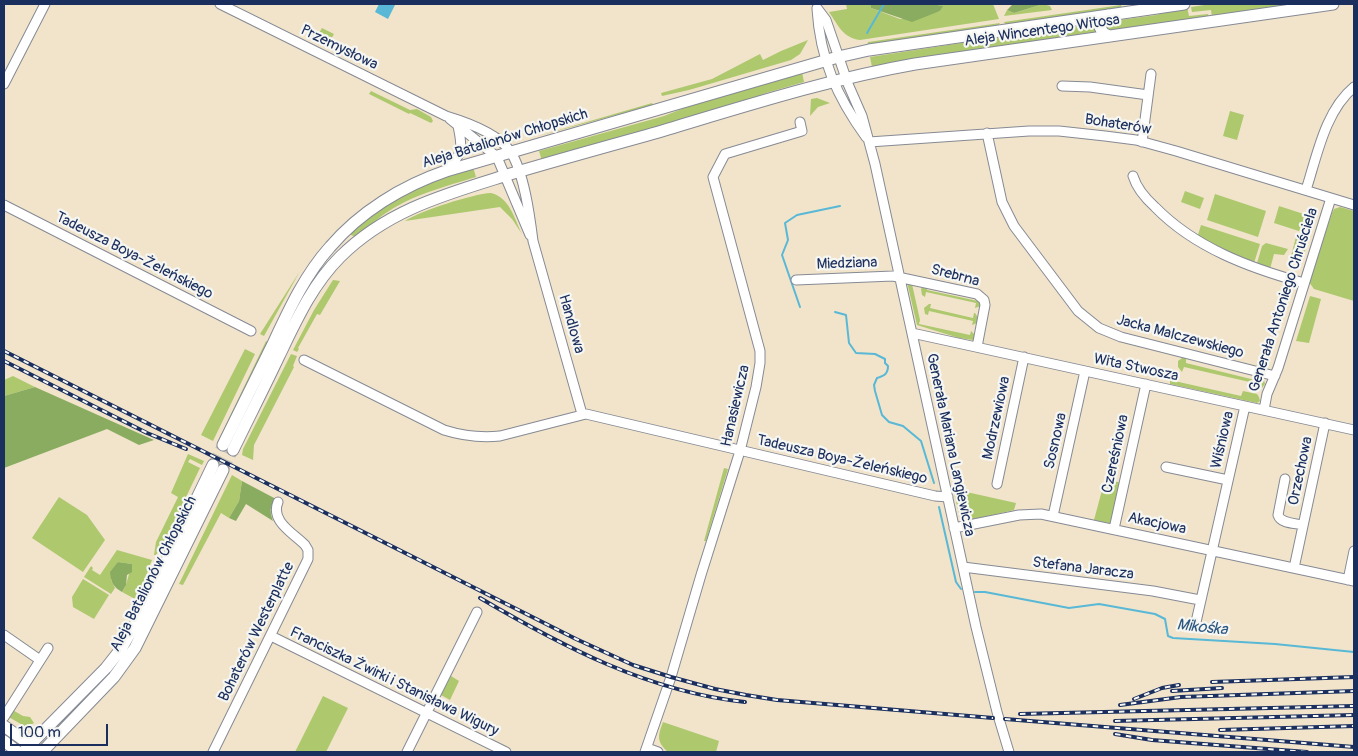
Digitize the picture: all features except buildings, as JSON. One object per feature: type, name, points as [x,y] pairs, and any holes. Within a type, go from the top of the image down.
[{"type":"main road","name":"Aleja Wincentego Witosa","points":[[838,57],[906,44],[1184,4]]},
{"type":"main road","name":"Aleja Wincentego Witosa","points":[[846,78],[915,64],[1333,4]]},
{"type":"main road","points":[[1108,14],[1100,27],[1103,33],[1109,36]]},
{"type":"main road","name":"Aleja Batalionów Chłopskich","points":[[838,57],[446,171],[418,182],[383,201],[354,222],[330,247],[311,272],[294,300],[228,448],[298,316],[319,281],[341,256],[372,230],[404,211],[451,192],[846,78]]},
{"type":"main road","name":"Aleja Batalionów Chłopskich","points":[[26,748],[106,668],[121,649],[218,468],[135,648],[114,677],[42,752]]},
{"type":"main road","points":[[4,726],[26,748],[42,752]]},
{"type":"main road","points":[[4,742],[6,752]]},
{"type":"main road","points":[[4,742],[18,752]]},
{"type":"street","points":[[4,84],[45,4]]},
{"type":"street","name":"Przemysłowa","points":[[220,4],[446,116],[463,122],[492,137],[511,152]]},
{"type":"street","name":"Generała Mariana Langiewicza","points":[[817,6],[826,20],[838,57],[862,116],[875,164],[954,528],[991,690],[1009,752]]},
{"type":"street","name":"Generała Mariana Langiewicza","points":[[817,6],[818,32],[832,81],[869,142]]},
{"type":"street","points":[[1142,142],[1151,74]]},
{"type":"street","points":[[1062,86],[1090,87],[1148,96]]},
{"type":"street","points":[[1306,190],[1327,125],[1354,87]]},
{"type":"street","name":"Przemysłowa","points":[[446,116],[497,157]]},
{"type":"street","name":"Hanasiewicza","points":[[646,750],[671,678],[740,451],[756,388],[760,363],[760,351],[713,177],[725,154],[802,131],[800,122]]},
{"type":"street","points":[[446,171],[461,153],[462,146],[458,126]]},
{"type":"street","name":"Bohaterów","points":[[869,142],[987,132],[1059,131],[1105,136],[1142,142],[1354,205]]},
{"type":"street","name":"Jacka Malczewskiego","points":[[987,132],[1001,196],[1008,216],[1026,243],[1078,311],[1100,328],[1113,334],[1178,353],[1275,376]]},
{"type":"street","name":"Handlowa","points":[[511,152],[519,172],[530,218],[533,241]]},
{"type":"street","name":"Handlowa","points":[[497,157],[533,241],[582,414]]},
{"type":"street","points":[[1133,176],[1143,196],[1184,233],[1226,255],[1272,274],[1304,283]]},
{"type":"street","name":"Generała Antoniego Chruściela","points":[[1264,410],[1267,394],[1275,376],[1331,198]]},
{"type":"street","name":"Tadeusza Boya-Żeleńskiego","points":[[4,205],[251,331]]},
{"type":"street","name":"Miedziana","points":[[796,280],[900,277]]},
{"type":"street","name":"Srebrna","points":[[900,277],[981,296],[985,305],[977,347]]},
{"type":"street","name":"Wita Stwosza","points":[[912,332],[1354,430]]},
{"type":"street","name":"Modrzewiowa","points":[[997,484],[1024,357]]},
{"type":"street","name":"Tadeusza Boya-Żeleńskiego","points":[[304,360],[444,430],[464,436],[500,436],[582,414],[591,414],[740,451],[948,497]]},
{"type":"street","name":"Sosnowa","points":[[1053,516],[1085,371]]},
{"type":"street","name":"Czereśniowa","points":[[1114,529],[1146,384]]},
{"type":"street","name":"Wiśniowa","points":[[1196,622],[1245,406]]},
{"type":"street","name":"Orzechowa","points":[[1294,568],[1325,423]]},
{"type":"street","name":"Wiśniowa","points":[[1166,467],[1228,480]]},
{"type":"street","name":"Orzechowa","points":[[1285,479],[1278,515],[1279,519],[1303,525]]},
{"type":"street","name":"Bohaterów Westerplatte","points":[[213,752],[305,566],[308,555],[305,545],[278,519],[276,508],[278,502]]},
{"type":"street","name":"Akacjowa","points":[[954,528],[1027,514],[1053,516],[1351,580]]},
{"type":"street","points":[[1351,580],[1354,551]]},
{"type":"street","name":"Stefana Jaracza","points":[[963,567],[1153,591],[1200,600]]},
{"type":"street","points":[[407,752],[477,612]]},
{"type":"street","points":[[4,635],[40,660]]},
{"type":"street","name":"Franciszka Żwirki i Stanisława Wigury","points":[[271,636],[506,752]]},
{"type":"street","points":[[4,717],[48,648]]},
{"type":"street","points":[[646,750],[658,752]]},
{"type":"green space","points":[[846,4],[870,4],[871,8],[900,19],[940,11],[942,6],[932,4],[993,4],[999,19],[860,40],[845,34],[829,12],[847,9]]},
{"type":"green space","points":[[870,4],[932,4],[943,6],[940,11],[912,22],[871,8]]},
{"type":"green space","points":[[1013,4],[1043,4],[1014,13],[1007,10]]},
{"type":"green space","points":[[1043,4],[1050,6],[1052,10],[1004,16],[1007,10],[1014,13]]},
{"type":"green space","points":[[1211,4],[1307,4],[1212,17],[1211,10],[1192,12],[1191,7]]},
{"type":"green space","points":[[1121,5],[1122,8],[1006,25],[1004,22]]},
{"type":"green space","points":[[1187,7],[1189,16],[1208,14],[1209,18],[1107,32],[1106,22],[1156,15]]},
{"type":"green space","points":[[1098,20],[1098,34],[872,67],[870,57],[1033,32],[1068,24]]},
{"type":"green space","points":[[1000,23],[998,26],[867,46],[868,42]]},
{"type":"green space","points":[[322,28],[334,34],[328,44],[312,35],[313,31],[319,33]]},
{"type":"green space","points":[[808,40],[800,54],[791,60],[662,96],[661,93],[712,79],[760,54],[763,60]]},
{"type":"green space","points":[[802,72],[804,82],[766,93],[727,108],[542,161],[539,151],[664,116],[697,103]]},
{"type":"green space","points":[[371,91],[410,110],[417,109],[431,117],[433,121],[431,123],[409,114],[369,94]]},
{"type":"green space","points":[[817,98],[830,103],[818,107],[810,116],[811,99]]},
{"type":"green space","points":[[652,103],[653,105],[535,137]]},
{"type":"green space","points":[[1230,111],[1244,115],[1237,140],[1223,136]]},
{"type":"green space","points":[[473,167],[476,177],[428,192],[405,202],[383,215],[356,237],[351,235],[378,210],[418,186]]},
{"type":"green space","points":[[1185,191],[1204,198],[1200,209],[1181,202]]},
{"type":"green space","points":[[491,193],[503,199],[507,204],[522,234],[512,219],[500,207],[405,221],[447,204],[472,196]]},
{"type":"green space","points":[[1215,194],[1266,211],[1258,237],[1207,220]]},
{"type":"green space","points":[[1279,206],[1313,217],[1308,234],[1274,223]]},
{"type":"green space","points":[[1340,207],[1354,211],[1354,301],[1314,289],[1309,282],[1332,213],[1334,209]]},
{"type":"green space","points":[[1201,225],[1260,244],[1254,263],[1197,238]]},
{"type":"green space","points":[[1296,237],[1308,240],[1302,261],[1291,256]]},
{"type":"green space","points":[[1266,243],[1288,249],[1284,255],[1274,254],[1270,269],[1257,263],[1262,246]]},
{"type":"green space","points":[[300,271],[264,336],[260,334]]},
{"type":"green space","points":[[333,280],[340,281],[320,315],[317,314],[297,352],[293,350],[314,310]]},
{"type":"green space","points":[[907,282],[912,284],[920,320],[919,324],[970,335],[971,331],[975,335],[973,340],[959,338],[917,325]]},
{"type":"green space","points":[[927,285],[927,290],[978,301],[981,303],[981,306],[975,308],[976,303],[926,292],[925,297],[922,295],[921,289]]},
{"type":"green space","points":[[1310,296],[1321,299],[1309,343],[1296,341]]},
{"type":"green space","points":[[931,304],[930,308],[973,318],[975,313],[979,319],[977,323],[972,325],[973,321],[929,311],[928,315],[925,314],[924,308]]},
{"type":"green space","points":[[266,341],[269,343],[219,444],[217,443]]},
{"type":"green space","points":[[245,349],[255,354],[213,441],[201,435]]},
{"type":"green space","points":[[291,354],[297,356],[294,367],[254,445],[253,460],[242,455],[243,449]]},
{"type":"green space","points":[[1186,357],[1186,363],[1255,380],[1256,376],[1264,380],[1265,384],[1262,388],[1254,388],[1254,383],[1184,367],[1182,372],[1178,367],[1178,361]]},
{"type":"green space","points":[[13,376],[35,387],[4,396],[4,380]]},
{"type":"green space","points":[[1170,380],[1241,396],[1243,391],[1257,394],[1260,401],[1257,403],[1170,384]]},
{"type":"green space","points":[[35,387],[154,440],[139,445],[107,429],[4,468],[4,396]]},
{"type":"green space","points":[[188,454],[204,461],[202,465],[190,459],[188,462],[200,468],[161,549],[154,555],[156,542],[178,497],[171,493]]},
{"type":"green space","points":[[724,468],[728,469],[706,541],[704,541]]},
{"type":"green space","points":[[232,475],[242,481],[239,501],[229,518],[221,513],[183,585],[179,584]]},
{"type":"green space","points":[[1105,479],[1122,483],[1113,524],[1094,520]]},
{"type":"green space","points":[[242,481],[276,499],[271,509],[273,521],[246,504],[236,521],[229,518],[239,501]]},
{"type":"green space","points":[[953,489],[1016,503],[1014,510],[961,522]]},
{"type":"green space","points":[[59,497],[87,515],[105,540],[83,572],[32,538]]},
{"type":"green space","points":[[117,550],[152,560],[137,600],[122,592],[132,564],[118,562],[111,580],[115,588],[111,594],[84,577],[91,566],[92,570],[100,575]]},
{"type":"green space","points":[[118,562],[132,564],[132,572],[127,575],[126,585],[122,592],[116,588],[110,576],[110,572]]},
{"type":"green space","points":[[83,579],[109,595],[94,619],[73,607],[72,597]]},
{"type":"green space","points":[[451,676],[459,681],[450,700],[441,695]]},
{"type":"green space","points":[[323,696],[348,708],[326,752],[295,752]]},
{"type":"green space","points":[[11,709],[23,716],[30,717],[34,723],[26,727],[7,716]]},
{"type":"green space","points":[[663,722],[719,741],[716,752],[668,752],[661,745],[659,738]]},
{"type":"water","points":[[379,4],[395,5],[388,19],[375,12]]},
{"type":"waterway","name":"Mikośka","points":[[867,33],[884,4]]},
{"type":"waterway","name":"Mikośka","points":[[800,307],[782,255],[788,240],[785,223],[797,215],[840,206]]},
{"type":"waterway","name":"Mikośka","points":[[835,312],[846,315],[849,343],[856,353],[875,354],[885,359],[885,363],[888,366],[887,371],[884,375],[877,378],[874,385],[882,415],[889,422],[903,426],[921,441],[934,483]]},
{"type":"waterway","name":"Mikośka","points":[[939,507],[956,582],[961,589]]},
{"type":"waterway","name":"Mikośka","points":[[975,592],[985,592],[1069,608],[1099,604],[1155,614],[1165,619],[1168,636],[1173,638],[1275,644],[1354,652]]},
{"type":"tunnel","points":[[213,465],[223,445]]},
{"type":"tunnel","points":[[223,470],[233,450]]},
{"type":"railway","points":[[4,351],[576,639],[633,665],[715,689],[777,700],[993,718]]},
{"type":"railway","points":[[4,361],[147,433],[186,449]]},
{"type":"railway","points":[[480,598],[542,633],[607,664],[675,688],[709,697],[745,702]]},
{"type":"railway","points":[[1212,682],[1354,677]]},
{"type":"railway","points":[[1134,699],[1162,688],[1179,685]]},
{"type":"railway","points":[[1172,691],[1222,688]]},
{"type":"railway","points":[[1120,705],[1181,697],[1354,691]]},
{"type":"railway","points":[[1020,714],[1354,706]]},
{"type":"railway","points":[[1115,721],[1354,715]]},
{"type":"railway","points":[[1005,719],[1354,747]]},
{"type":"railway","points":[[1220,730],[1354,726]]},
{"type":"railway","points":[[1115,734],[1152,740],[1307,752]]}]
